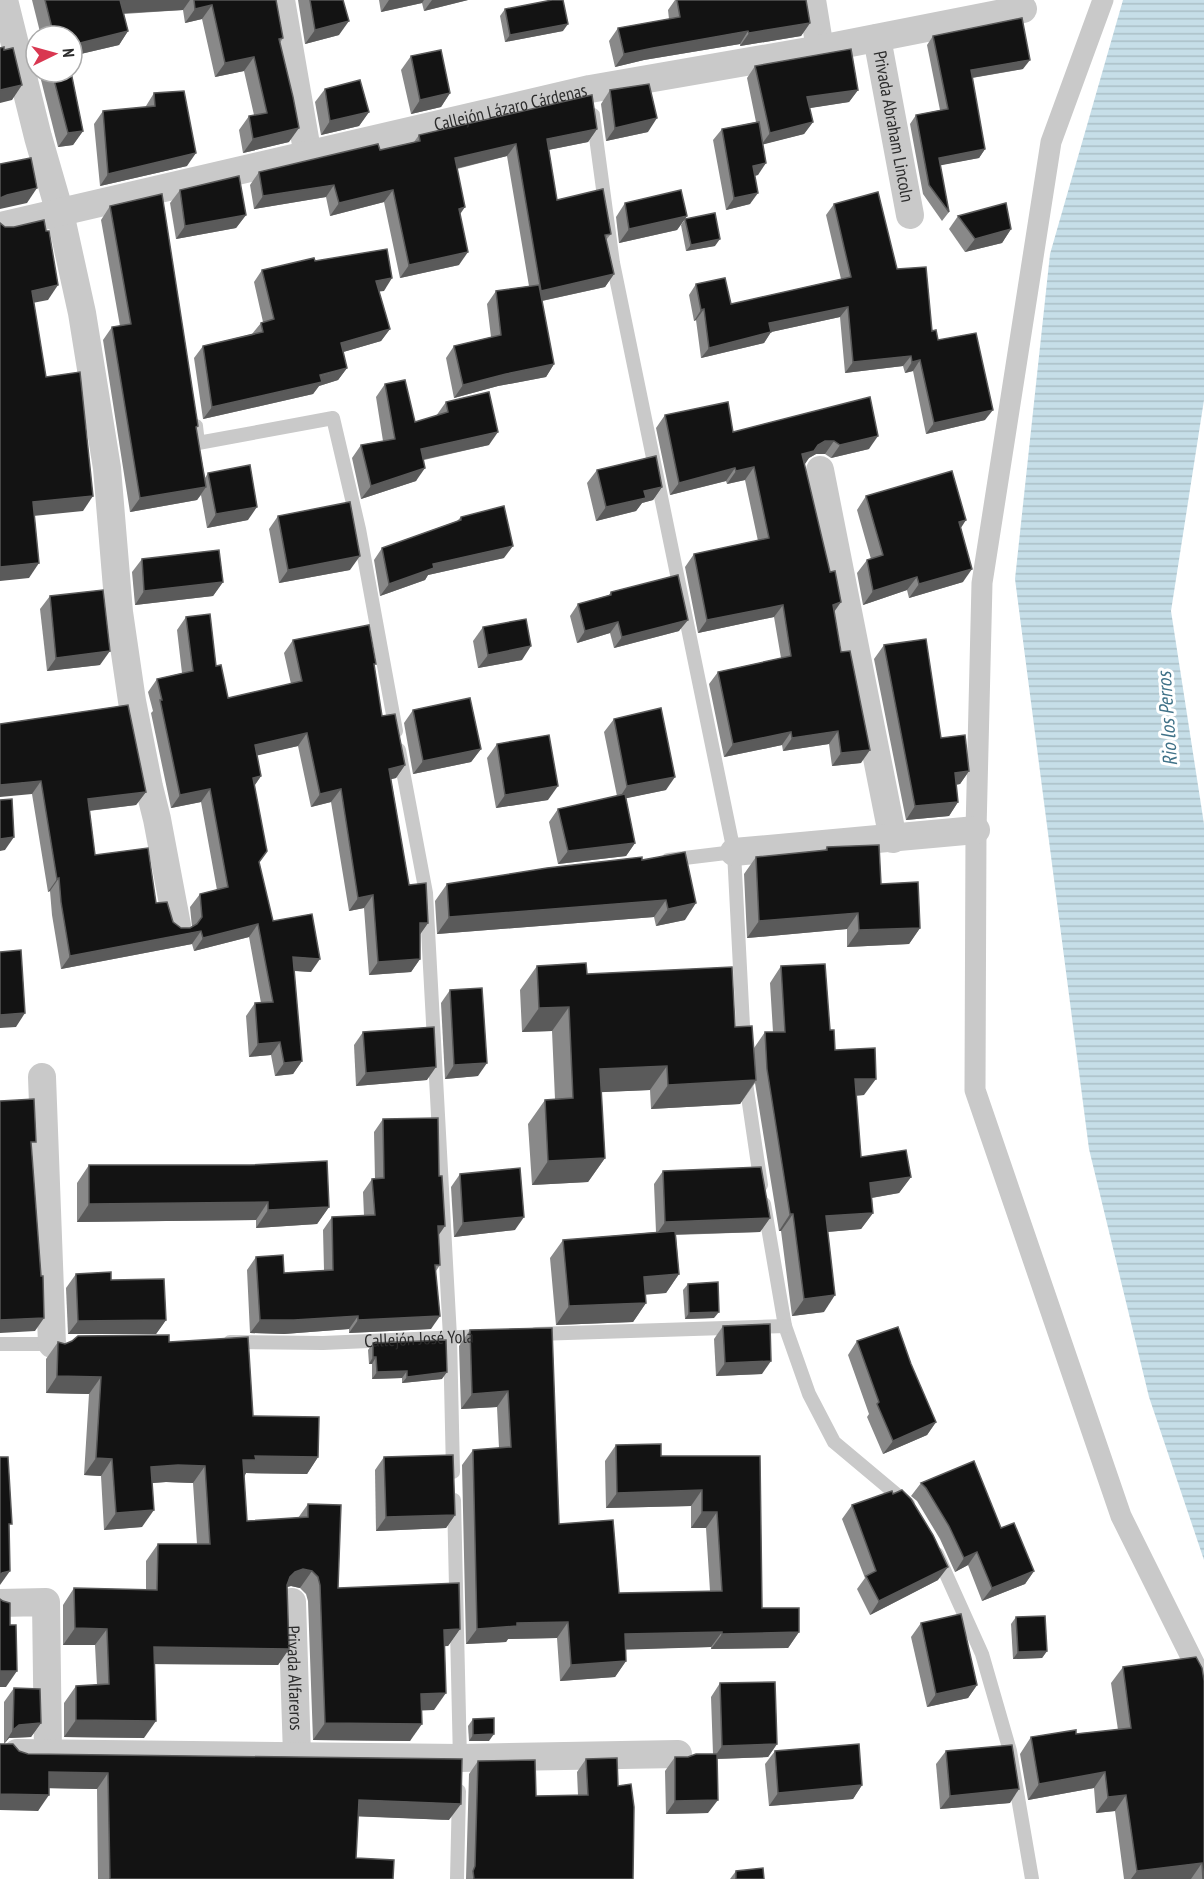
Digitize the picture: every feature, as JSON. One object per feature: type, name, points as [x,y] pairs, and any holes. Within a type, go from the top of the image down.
[{"type":"street","points":[[4,0],[38,137],[60,213],[82,314],[107,468],[119,612],[132,701],[177,925]]},
{"type":"street","points":[[281,0],[308,156]]},
{"type":"street","points":[[812,0],[820,49]]},
{"type":"street","points":[[1103,0],[1051,142],[982,583],[976,830],[975,1090],[1122,1516],[1204,1683]]},
{"type":"street","name":"Callejón Lázaro Cárdenas","points":[[0,226],[160,196],[308,156],[590,89],[820,49],[1023,9]]},
{"type":"street","name":"Privada Abraham Lincoln","points":[[877,38],[910,215]]},
{"type":"street","points":[[820,470],[893,839]]},
{"type":"street","points":[[734,852],[976,830]]},
{"type":"street","points":[[42,1077],[58,1344]]},
{"type":"street","points":[[0,1603],[46,1602],[48,1753]]},
{"type":"street","name":"Privada Alfareros","points":[[292,1602],[297,1755]]},
{"type":"street","points":[[17,1753],[297,1755],[459,1769],[678,1754]]},
{"type":"lane","points":[[590,89],[613,263],[734,852],[746,1087],[785,1326],[809,1394],[834,1442],[909,1506],[915,1515]]},
{"type":"lane","points":[[193,408],[198,443],[333,418],[359,529],[431,892],[450,1337],[459,1769],[457,1879]]},
{"type":"lane","points":[[652,862],[734,852]]},
{"type":"lane","points":[[522,1335],[785,1326]]},
{"type":"lane","name":"Callejón José Yola","points":[[211,1342],[323,1343],[498,1335]]},
{"type":"lane","points":[[0,1344],[58,1344]]},
{"type":"lane","points":[[932,1544],[982,1653],[1010,1751],[1032,1879]]},
{"type":"water","name":"Rio los Perros","points":[[1123,0],[1204,0],[1204,400],[1171,611],[1204,824],[1204,1560],[1149,1397],[1089,1149],[1015,579],[1050,254]]},
{"type":"building","points":[[45,0],[120,0],[128,31],[84,42],[84,24],[51,24]]},
{"type":"building","points":[[194,0],[276,0],[283,38],[279,39],[299,128],[253,139],[249,116],[267,113],[254,57],[225,63],[212,5],[195,9]]},
{"type":"building","points":[[310,0],[343,0],[349,21],[315,30]]},
{"type":"building","points":[[563,0],[568,24],[510,35],[505,9]]},
{"type":"building","points":[[677,0],[806,0],[810,23],[749,33],[748,31],[624,54],[618,28],[680,17]]},
{"type":"building","points":[[1022,18],[1030,60],[971,70],[985,149],[939,158],[949,212],[929,185],[916,115],[948,109],[933,36]]},
{"type":"building","points":[[4,47],[4,50],[13,48],[22,85],[0,90],[0,48]]},
{"type":"building","points":[[851,49],[858,90],[807,97],[813,122],[770,133],[755,66]]},
{"type":"building","points":[[441,50],[450,93],[420,100],[411,56]]},
{"type":"building","points":[[360,80],[369,112],[330,121],[325,89]]},
{"type":"building","points":[[55,84],[73,84],[83,131],[68,133]]},
{"type":"building","points":[[649,84],[657,118],[615,128],[610,90]]},
{"type":"building","points":[[184,91],[196,153],[108,174],[103,111],[155,106],[154,93]]},
{"type":"building","points":[[592,95],[597,129],[547,139],[557,200],[603,189],[611,234],[605,235],[614,274],[541,291],[516,144],[455,158],[465,207],[459,209],[468,252],[409,265],[393,190],[339,203],[334,185],[263,196],[259,172],[378,144],[380,150],[420,141],[419,135]]},
{"type":"building","points":[[759,122],[766,163],[753,166],[758,193],[734,198],[722,129]]},
{"type":"building","points":[[31,158],[37,188],[0,198],[0,164]]},
{"type":"building","points":[[239,176],[246,215],[185,226],[180,190]]},
{"type":"building","points":[[681,190],[687,216],[629,229],[625,203]]},
{"type":"building","points":[[878,192],[897,269],[926,267],[932,331],[936,330],[938,340],[976,333],[993,410],[934,423],[920,360],[912,362],[911,356],[853,362],[848,307],[769,323],[771,332],[709,348],[704,309],[701,310],[696,284],[725,278],[731,304],[851,277],[834,204]]},
{"type":"building","points":[[162,194],[206,487],[140,498],[112,327],[131,324],[110,206]]},
{"type":"building","points":[[1006,203],[1011,229],[975,239],[958,216]]},
{"type":"building","points":[[715,213],[720,239],[691,245],[685,219]]},
{"type":"building","points":[[44,220],[46,231],[49,231],[58,285],[32,291],[46,377],[80,372],[93,496],[33,502],[39,563],[0,567],[0,223],[5,227],[14,227]]},
{"type":"building","points":[[387,249],[392,278],[376,281],[390,329],[341,343],[347,368],[320,375],[322,382],[212,407],[203,346],[263,332],[261,323],[274,319],[262,270],[314,258],[315,261]]},
{"type":"building","points":[[539,285],[554,364],[463,385],[454,346],[501,335],[496,291]]},
{"type":"building","points":[[405,380],[415,422],[448,412],[446,402],[489,392],[498,432],[421,449],[425,468],[371,486],[361,445],[395,439],[385,384]]},
{"type":"building","points":[[870,397],[878,436],[840,445],[834,441],[825,441],[814,451],[802,454],[830,572],[835,571],[841,602],[833,605],[841,652],[850,651],[870,750],[841,753],[838,731],[792,738],[791,732],[733,744],[718,672],[791,656],[783,605],[707,620],[694,554],[769,538],[754,467],[736,471],[735,468],[679,483],[665,415],[728,402],[733,432]]},
{"type":"building","points":[[656,456],[662,487],[644,491],[646,498],[606,507],[597,470]]},
{"type":"building","points":[[250,465],[257,507],[216,514],[208,473]]},
{"type":"building","points":[[952,471],[966,520],[959,522],[972,569],[919,584],[917,577],[873,591],[867,560],[883,555],[866,496]]},
{"type":"building","points":[[350,502],[360,556],[288,570],[278,516]]},
{"type":"building","points":[[504,506],[513,546],[433,564],[434,568],[389,584],[382,548],[461,520],[461,517]]},
{"type":"building","points":[[219,550],[223,582],[144,591],[142,559]]},
{"type":"building","points":[[678,575],[688,620],[622,637],[618,622],[585,631],[578,604],[611,595],[611,592]]},
{"type":"building","points":[[103,590],[110,651],[56,658],[50,596]]},
{"type":"building","points":[[210,614],[216,666],[221,665],[228,698],[302,681],[293,640],[369,625],[382,716],[395,714],[405,765],[389,769],[409,885],[426,883],[428,923],[420,923],[420,959],[378,962],[373,895],[358,898],[341,789],[320,794],[307,733],[255,745],[261,776],[253,778],[267,851],[259,862],[273,921],[312,914],[320,959],[293,957],[302,1061],[284,1063],[280,1042],[258,1044],[255,1003],[273,1002],[258,924],[203,938],[201,931],[70,956],[59,878],[57,879],[41,781],[0,785],[0,724],[128,705],[146,792],[88,799],[95,855],[148,848],[156,903],[167,902],[173,922],[181,928],[190,928],[197,924],[202,917],[200,894],[228,887],[210,789],[180,795],[157,679],[193,671],[186,617]]},
{"type":"building","points":[[526,619],[531,646],[488,655],[483,627]]},
{"type":"building","points":[[926,639],[941,738],[965,735],[969,771],[955,773],[958,802],[915,806],[884,645]]},
{"type":"building","points":[[470,698],[481,749],[423,761],[413,710]]},
{"type":"building","points":[[661,708],[675,777],[627,786],[614,719]]},
{"type":"building","points":[[549,735],[558,786],[505,795],[497,744]]},
{"type":"building","points":[[625,794],[635,843],[568,851],[558,809]]},
{"type":"building","points":[[12,799],[14,837],[0,839],[0,800]]},
{"type":"building","points":[[879,845],[881,884],[918,882],[920,928],[859,930],[858,913],[759,921],[756,857],[827,850],[827,847]]},
{"type":"building","points":[[685,852],[696,903],[668,909],[666,900],[449,917],[447,884],[547,868],[642,857],[642,860]]},
{"type":"building","points":[[21,950],[25,1013],[0,1015],[0,952]]},
{"type":"building","points":[[586,963],[587,974],[732,967],[735,1027],[752,1026],[756,1080],[668,1085],[667,1066],[600,1069],[605,1158],[548,1161],[545,1100],[573,1098],[569,1007],[539,1008],[537,966]]},
{"type":"building","points":[[825,964],[830,1030],[834,1030],[835,1050],[875,1048],[876,1079],[855,1079],[861,1157],[906,1150],[911,1177],[870,1183],[873,1213],[826,1216],[835,1295],[804,1299],[793,1214],[790,1214],[767,1069],[765,1032],[785,1032],[781,966]]},
{"type":"building","points":[[482,988],[487,1063],[454,1065],[450,990]]},
{"type":"building","points":[[434,1027],[436,1067],[366,1073],[363,1032]]},
{"type":"building","points":[[34,1099],[36,1142],[31,1142],[41,1276],[43,1276],[44,1318],[0,1320],[0,1101]]},
{"type":"building","points":[[438,1118],[439,1176],[442,1176],[445,1226],[438,1226],[440,1265],[435,1265],[440,1316],[358,1320],[358,1316],[260,1320],[256,1257],[283,1255],[284,1273],[333,1270],[332,1217],[375,1215],[372,1179],[384,1178],[383,1119]]},
{"type":"building","points":[[327,1161],[329,1207],[268,1210],[268,1202],[89,1204],[89,1165],[249,1165]]},
{"type":"building","points":[[761,1167],[770,1218],[665,1222],[663,1171]]},
{"type":"building","points":[[520,1168],[524,1217],[463,1223],[460,1174]]},
{"type":"building","points":[[675,1231],[679,1274],[644,1277],[646,1303],[569,1306],[563,1240]]},
{"type":"building","points":[[111,1272],[111,1280],[164,1279],[166,1320],[78,1321],[76,1274]]},
{"type":"building","points":[[718,1282],[719,1312],[689,1313],[688,1284]]},
{"type":"building","points":[[770,1324],[771,1361],[725,1363],[723,1326]]},
{"type":"building","points":[[898,1327],[936,1422],[893,1441],[877,1404],[879,1402],[857,1341]]},
{"type":"building","points":[[552,1328],[559,1524],[613,1520],[619,1593],[722,1591],[717,1512],[702,1512],[702,1490],[617,1493],[616,1445],[661,1444],[661,1456],[760,1456],[762,1608],[799,1608],[799,1632],[625,1634],[626,1661],[571,1665],[568,1622],[517,1623],[517,1626],[477,1629],[473,1450],[511,1447],[508,1391],[472,1394],[470,1330]]},
{"type":"building","points":[[169,1335],[169,1342],[248,1337],[253,1416],[319,1417],[318,1457],[255,1456],[256,1460],[243,1460],[247,1521],[308,1517],[308,1504],[341,1505],[338,1588],[459,1583],[460,1629],[444,1630],[446,1693],[421,1694],[422,1724],[325,1723],[320,1585],[318,1577],[312,1571],[303,1569],[290,1577],[287,1585],[289,1649],[154,1647],[156,1721],[76,1720],[76,1686],[109,1684],[107,1629],[75,1628],[74,1588],[157,1590],[158,1544],[210,1544],[205,1466],[151,1467],[154,1510],[116,1513],[112,1459],[96,1458],[101,1377],[57,1376],[58,1342],[65,1344],[78,1336]]},
{"type":"building","points":[[446,1340],[447,1372],[407,1377],[407,1371],[377,1372],[376,1357],[373,1357],[373,1343]]},
{"type":"building","points":[[453,1455],[455,1515],[386,1517],[384,1457]]},
{"type":"building","points":[[0,1457],[8,1457],[12,1524],[9,1524],[10,1571],[0,1576]]},
{"type":"building","points":[[974,1461],[1001,1528],[1014,1523],[1034,1571],[992,1588],[977,1552],[964,1558],[949,1526],[921,1483]]},
{"type":"building","points":[[902,1490],[911,1499],[933,1535],[948,1567],[879,1601],[866,1576],[876,1571],[852,1505],[892,1491],[893,1494]]},
{"type":"building","points":[[0,1599],[10,1603],[10,1625],[16,1625],[17,1671],[0,1671]]},
{"type":"building","points":[[961,1614],[977,1685],[936,1694],[921,1623]]},
{"type":"building","points":[[1045,1616],[1047,1651],[1018,1652],[1016,1617]]},
{"type":"building","points":[[1196,1657],[1202,1668],[1204,1681],[1204,1879],[1202,1863],[1137,1871],[1126,1795],[1108,1797],[1105,1772],[1039,1784],[1031,1737],[1076,1730],[1076,1734],[1131,1728],[1123,1667]]},
{"type":"building","points":[[775,1682],[777,1744],[722,1746],[720,1683]]},
{"type":"building","points":[[14,1688],[40,1689],[41,1723],[19,1725],[13,1730]]},
{"type":"building","points":[[494,1718],[494,1734],[473,1735],[473,1719]]},
{"type":"building","points":[[0,1744],[13,1744],[19,1751],[28,1754],[462,1759],[461,1804],[359,1800],[356,1858],[394,1860],[393,1879],[110,1879],[108,1773],[49,1772],[49,1795],[0,1794]]},
{"type":"building","points":[[859,1744],[862,1785],[778,1793],[775,1751]]},
{"type":"building","points":[[1012,1745],[1019,1789],[950,1796],[946,1751]]},
{"type":"building","points":[[696,1754],[717,1754],[718,1800],[675,1801],[675,1757],[688,1757]]},
{"type":"building","points":[[617,1758],[618,1786],[631,1784],[634,1807],[633,1879],[474,1879],[478,1761],[535,1760],[536,1796],[588,1795],[586,1759]]},
{"type":"building","points":[[763,1868],[764,1879],[736,1879],[736,1871]]}]
